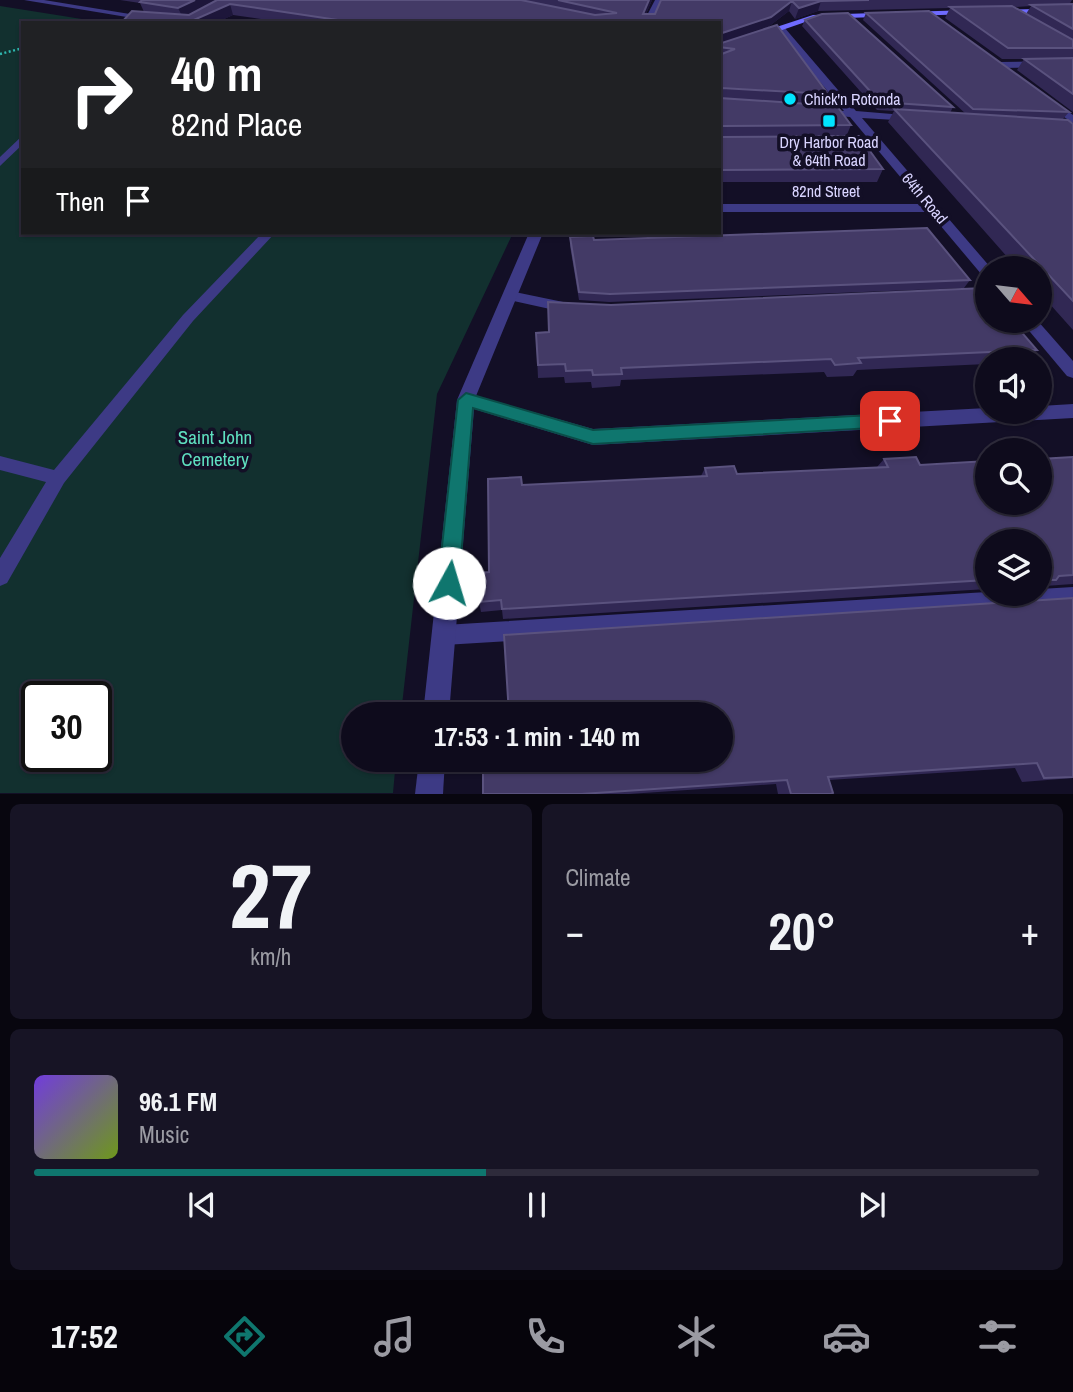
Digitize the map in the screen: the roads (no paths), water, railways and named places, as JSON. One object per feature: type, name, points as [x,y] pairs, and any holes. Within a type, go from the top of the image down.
[{"type":"street","points":[[28,0],[180,21]]},
{"type":"street","points":[[648,21],[659,0]]},
{"type":"street","points":[[1067,0],[1073,3]]},
{"type":"street","points":[[721,48],[813,17],[1073,10]]},
{"type":"street","points":[[929,13],[948,27]]},
{"type":"street","name":"64th Road","points":[[780,29],[975,258]]},
{"type":"street","points":[[989,58],[1010,74]]},
{"type":"street","points":[[1032,90],[1071,126]]},
{"type":"street","points":[[812,112],[927,119]]},
{"type":"street","name":"82nd Street","points":[[721,208],[933,208]]},
{"type":"street","points":[[437,702],[466,400],[535,235]]},
{"type":"street","points":[[1039,333],[1073,372]]},
{"type":"street","points":[[466,400],[593,437],[1073,411]]},
{"type":"street","points":[[429,793],[431,772]]},
{"type":"lane","points":[[1009,11],[1030,24]]},
{"type":"lane","points":[[128,21],[135,14]]},
{"type":"lane","points":[[849,15],[864,28]]},
{"type":"lane","points":[[999,65],[1073,64]]},
{"type":"lane","points":[[861,143],[877,143]]},
{"type":"lane","points":[[0,163],[17,150]]},
{"type":"lane","points":[[0,576],[58,478],[188,318],[267,235]]},
{"type":"lane","points":[[510,296],[578,309]]},
{"type":"lane","points":[[0,463],[58,478]]},
{"type":"lane","points":[[444,635],[1073,597]]},
{"type":"place","name":"Chick'n Rotonda","points":[[790,99]]},
{"type":"place","name":"Dry Harbor Road & 64th Road","points":[[829,121]]},
{"type":"park label","name":"Saint John Cemetery","points":[[215,448]]}]
